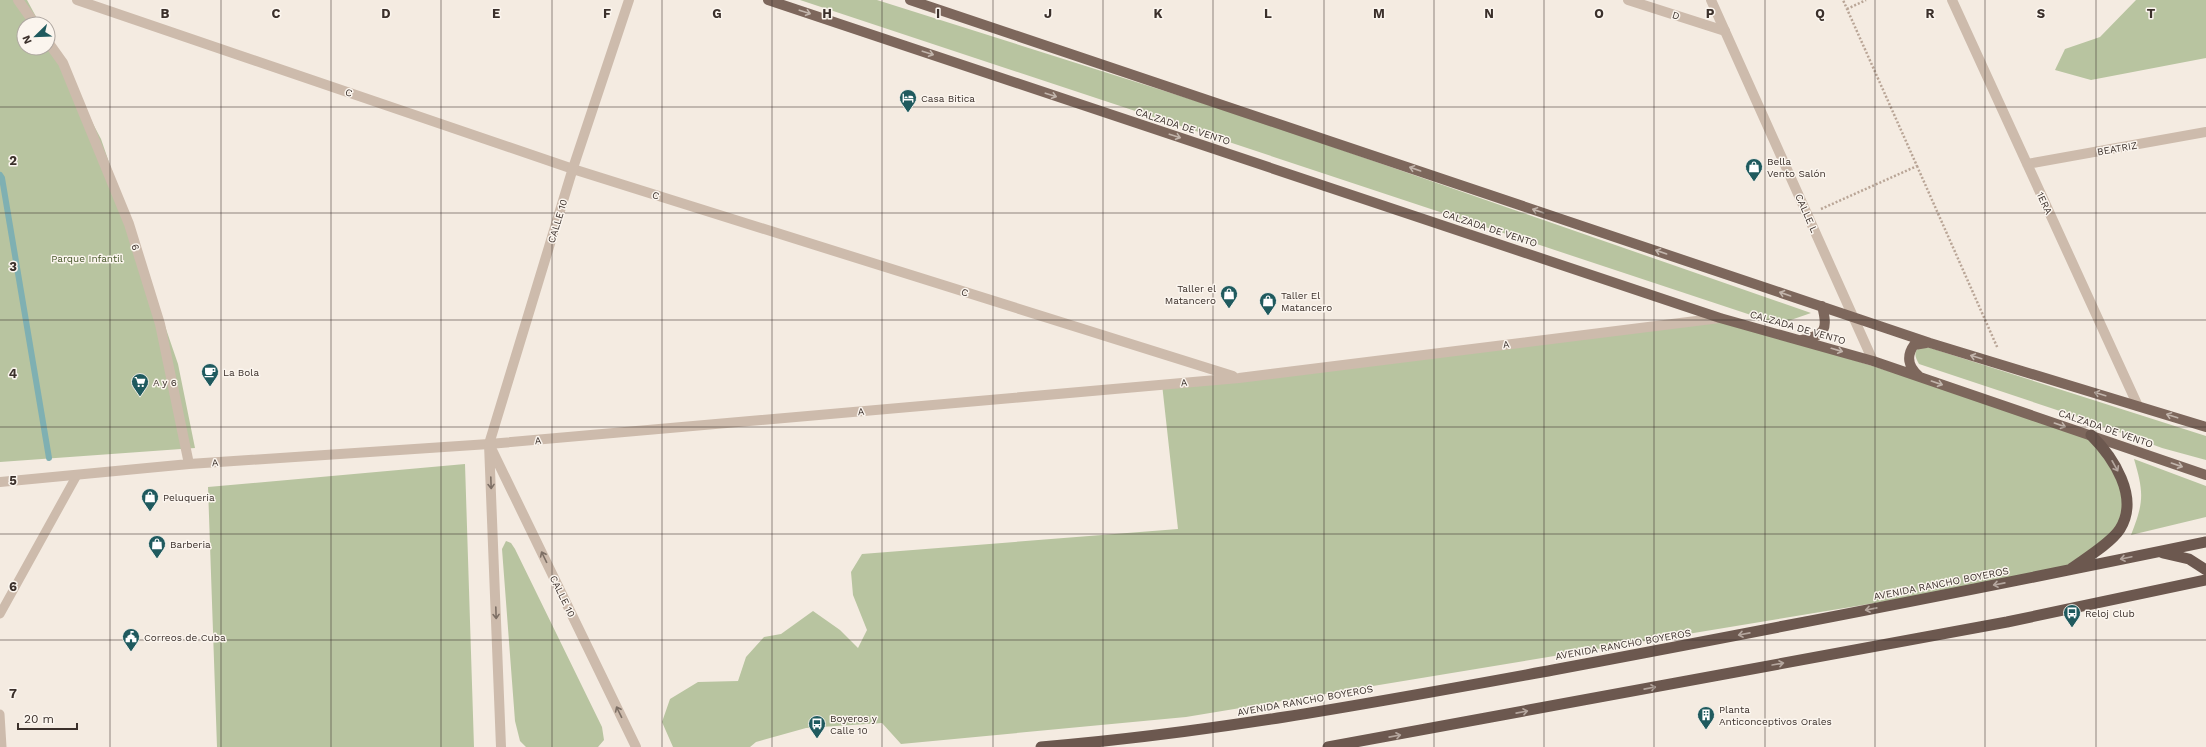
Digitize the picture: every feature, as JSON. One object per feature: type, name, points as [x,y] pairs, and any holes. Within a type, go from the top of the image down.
[{"type":"highway","points":[[2068,571],[2113,536],[2120,528],[2125,512],[2126,492],[2117,469],[2103,447],[2091,435]]},
{"type":"highway","name":"AVENIDA RANCHO BOYEROS","points":[[1041,747],[1204,729],[1475,684],[1744,634],[2068,571],[2206,542]]},
{"type":"highway","points":[[2153,552],[2172,554],[2189,559],[2206,570]]},
{"type":"highway","points":[[1328,747],[1362,742],[2007,622],[2206,580]]},
{"type":"main road","name":"CALZADA DE VENTO","points":[[768,0],[1720,318],[1873,361],[2206,475]]},
{"type":"main road","points":[[910,0],[1930,343],[2206,427]]},
{"type":"main road","points":[[1801,340],[1820,335],[1825,328],[1826,319],[1822,306]]},
{"type":"main road","points":[[1921,377],[1910,366],[1910,352],[1917,343],[1930,343]]},
{"type":"street","points":[[18,0],[29,16]]},
{"type":"street","name":"C","points":[[78,0],[573,168],[1239,378]]},
{"type":"street","name":"CALLE 10","points":[[501,747],[489,444],[573,168],[629,0]]},
{"type":"street","name":"D","points":[[1628,0],[1725,31]]},
{"type":"street","name":"CALLE L","points":[[1711,0],[1873,361]]},
{"type":"street","name":"1ERA","points":[[1952,0],[2138,406]]},
{"type":"street","name":"6","points":[[56,54],[63,64],[129,224],[160,324],[188,464]]},
{"type":"street","name":"BEATRIZ","points":[[2027,164],[2206,132]]},
{"type":"street","name":"A","points":[[0,482],[188,464],[489,444],[1239,378],[1720,318]]},
{"type":"street","name":"CALLE 10","points":[[489,444],[636,747]]},
{"type":"lane","points":[[0,614],[77,475]]},
{"type":"lane","points":[[0,714],[2,747]]},
{"type":"path","points":[[1843,0],[2006,366]]},
{"type":"path","points":[[1847,9],[1866,0]]},
{"type":"path","points":[[1808,215],[1917,166]]},
{"type":"green space","name":"Parque Infantil","points":[[0,0],[27,0],[36,16],[16,16],[16,56],[56,56],[56,54],[101,139],[178,364],[195,448],[0,462]]},
{"type":"green space","points":[[800,0],[877,0],[1250,118],[1811,313],[1788,321],[1766,320]]},
{"type":"green space","points":[[2136,0],[2206,0],[2206,58],[2091,80],[2055,70],[2065,49],[2100,37]]},
{"type":"green space","points":[[1720,318],[2091,435],[2125,492],[2120,528],[2069,571],[1186,717],[901,744],[882,723],[806,728],[756,742],[750,747],[673,747],[662,722],[670,699],[698,682],[738,681],[746,657],[764,637],[781,634],[813,611],[840,630],[858,648],[867,630],[853,595],[851,572],[862,554],[1178,529],[1162,384]]},
{"type":"green space","points":[[1924,346],[2206,436],[2206,460],[2162,448],[2081,418],[1919,364],[1915,356],[1916,351],[1920,347]]},
{"type":"green space","points":[[2134,459],[2206,486],[2206,517],[2131,535],[2138,514],[2141,497],[2140,481]]},
{"type":"green space","points":[[465,464],[474,747],[217,747],[208,487]]},
{"type":"green space","points":[[506,541],[511,543],[515,549],[602,727],[604,740],[598,747],[526,747],[520,741],[515,721],[502,549]]},
{"type":"waterway","points":[[0,175],[2,178],[49,458]]},
{"type":"place","name":"Casa Bitica","points":[[908,113]]},
{"type":"place","name":"Bella Vento Salón","points":[[1754,182]]},
{"type":"place","name":"Taller el Matancero","points":[[1229,309]]},
{"type":"place","name":"Taller El Matancero","points":[[1268,316]]},
{"type":"place","name":"La Bola","points":[[210,387]]},
{"type":"place","name":"A y 6","points":[[140,397]]},
{"type":"place","name":"Peluqueria","points":[[150,512]]},
{"type":"place","name":"Barberia","points":[[157,559]]},
{"type":"place","name":"Reloj Club","points":[[2072,628]]},
{"type":"place","name":"Correos de Cuba","points":[[131,652]]},
{"type":"place","name":"Planta Anticonceptivos Orales","points":[[1706,730]]},
{"type":"place","name":"Boyeros y Calle 10","points":[[817,739]]}]
